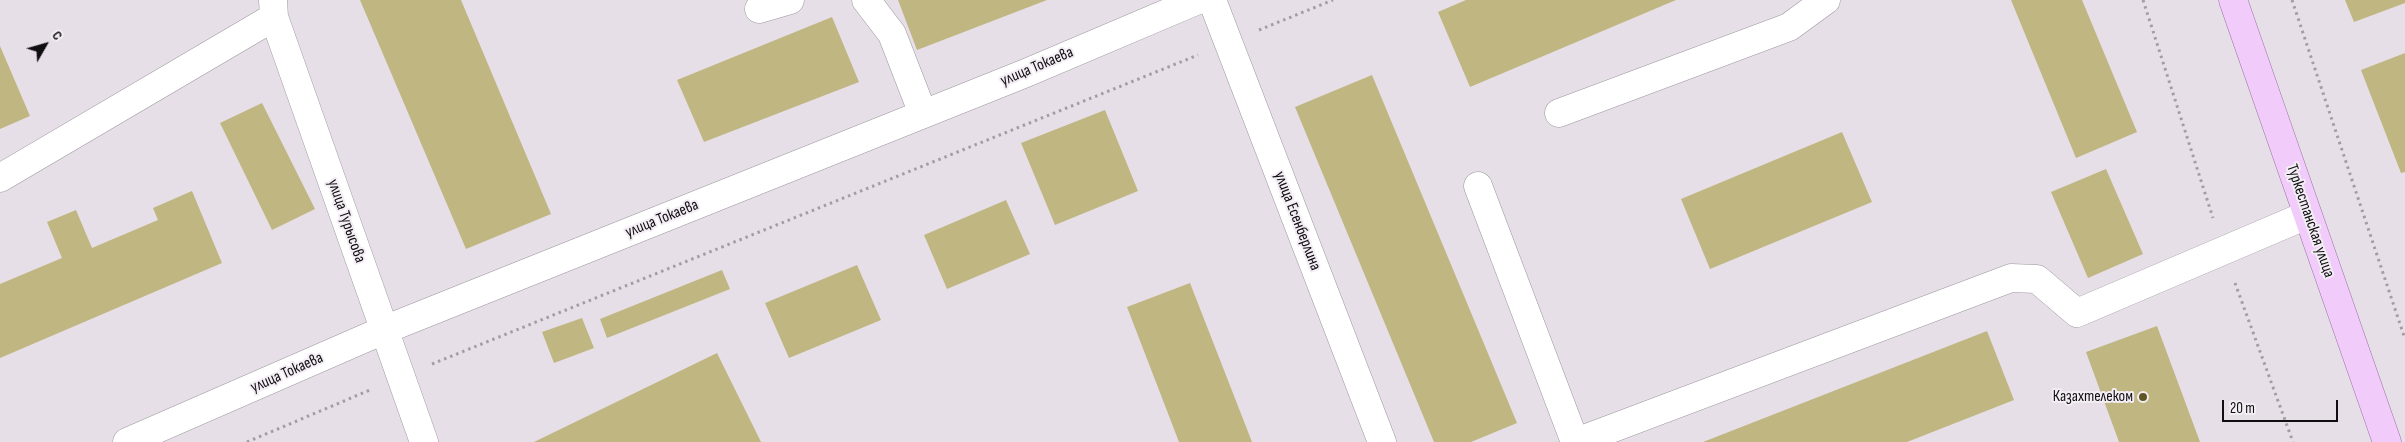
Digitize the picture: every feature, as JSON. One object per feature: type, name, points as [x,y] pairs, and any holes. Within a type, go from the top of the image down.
[{"type":"main road","name":"Туркестанская улица","points":[[2233,0],[2387,442]]},
{"type":"street","points":[[758,9],[790,0]]},
{"type":"street","points":[[866,0],[892,34],[923,114]]},
{"type":"street","name":"улица Токаева","points":[[127,442],[384,330],[923,114],[1198,0]]},
{"type":"street","name":"улица Есенберлина","points":[[1212,0],[1382,442]]},
{"type":"street","points":[[1559,113],[1789,27],[1826,0]]},
{"type":"street","points":[[0,178],[273,9]]},
{"type":"street","name":"улица Турысова","points":[[273,9],[424,442]]},
{"type":"street","points":[[1478,186],[1576,442],[2011,278],[2037,279],[2077,313],[2307,215]]},
{"type":"path","points":[[247,442],[400,377],[1334,0]]},
{"type":"path","points":[[2292,0],[2405,339]]},
{"type":"building","points":[[360,0],[461,0],[551,214],[466,249]]},
{"type":"building","points":[[898,0],[1047,0],[917,50]]},
{"type":"building","points":[[1466,0],[1676,0],[1470,87],[1438,12]]},
{"type":"building","points":[[2011,0],[2082,0],[2137,132],[2076,158]]},
{"type":"building","points":[[2345,0],[2405,0],[2405,3],[2354,22]]},
{"type":"building","points":[[832,17],[859,82],[704,142],[677,80]]},
{"type":"building","points":[[0,46],[30,116],[0,129]]},
{"type":"building","points":[[2405,53],[2405,172],[2401,173],[2361,70]]},
{"type":"building","points":[[1372,75],[1517,423],[1471,442],[1434,442],[1295,107]]},
{"type":"building","points":[[262,103],[315,209],[272,230],[220,123]]},
{"type":"building","points":[[1105,110],[1138,191],[1055,225],[1021,143]]},
{"type":"building","points":[[1842,132],[1872,202],[1710,269],[1681,199]]},
{"type":"building","points":[[2106,169],[2143,254],[2088,278],[2051,192]]},
{"type":"building","points":[[192,191],[222,263],[0,358],[0,284],[62,258],[47,222],[76,210],[92,248],[158,220],[153,208]]},
{"type":"building","points":[[1006,200],[1030,254],[947,289],[924,235]]},
{"type":"building","points":[[857,265],[881,320],[789,358],[765,303]]},
{"type":"building","points":[[722,270],[730,289],[607,338],[600,319]]},
{"type":"building","points":[[1190,283],[1252,442],[1179,442],[1127,307]]},
{"type":"building","points":[[582,318],[594,348],[554,363],[542,332]]},
{"type":"building","name":"Казахтелеком","points":[[2157,326],[2200,442],[2119,442],[2086,352]]},
{"type":"building","points":[[1987,331],[2014,400],[1907,442],[1703,442]]},
{"type":"building","points":[[717,353],[761,442],[534,442]]},
{"type":"place","name":"Казахтелеком","points":[[2143,397]]}]
